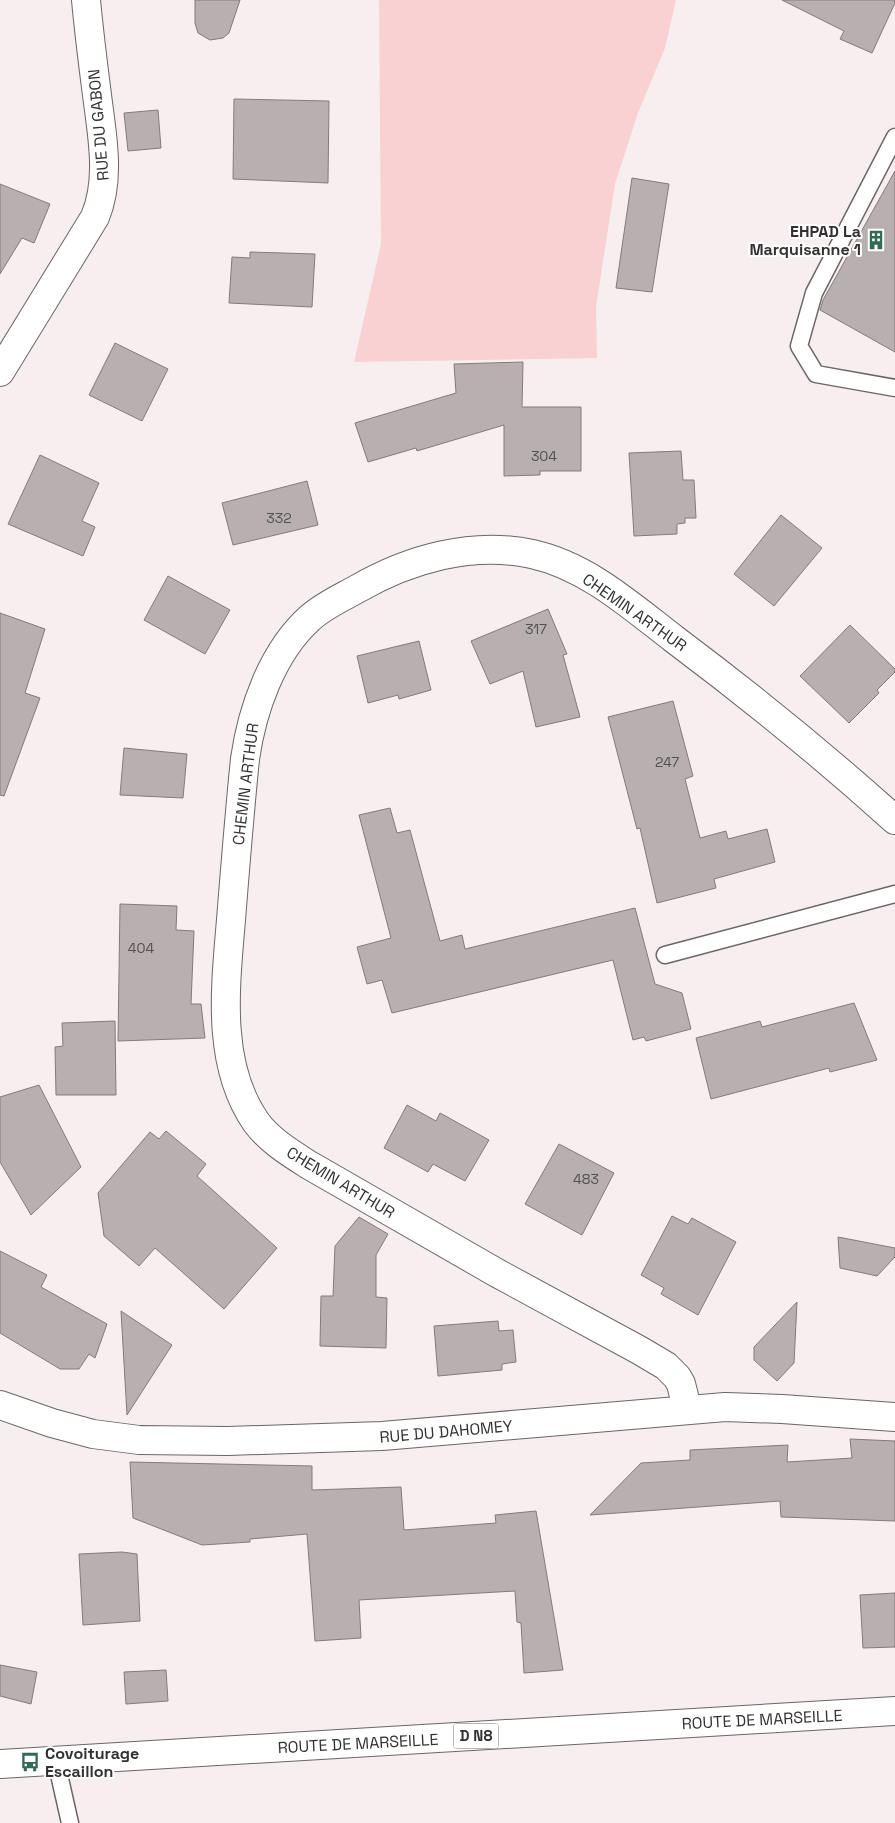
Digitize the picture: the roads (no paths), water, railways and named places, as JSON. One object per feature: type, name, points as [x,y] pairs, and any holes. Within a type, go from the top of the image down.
[{"type":"street","name":"RUE DU GABON","points":[[0,372],[95,217],[104,190],[104,160],[86,0]]},
{"type":"street","name":"CHEMIN ARTHUR","points":[[686,1409],[681,1384],[666,1366],[497,1273],[309,1165],[279,1144],[256,1121],[238,1086],[233,1069],[226,1019],[230,928],[245,759],[249,732],[260,694],[287,645],[309,619],[324,607],[375,579],[400,567],[447,555],[496,550],[532,554],[565,565],[605,586],[761,707],[895,820]]},
{"type":"street","name":"RUE DU DAHOMEY","points":[[0,1405],[52,1423],[93,1434],[139,1440],[228,1441],[366,1437],[725,1407],[895,1417]]},
{"type":"street","name":"ROUTE DE MARSEILLE","points":[[0,1764],[895,1711]]},
{"type":"lane","points":[[895,137],[814,293],[799,346],[816,374],[895,388]]},
{"type":"lane","points":[[665,955],[895,894]]},
{"type":"lane","points":[[56,1761],[70,1823]]},
{"type":"place","name":"EHPAD La Marquisanne 1","points":[[876,240]]},
{"type":"place","name":"Covoiturage Escaillon","points":[[30,1762]]}]
